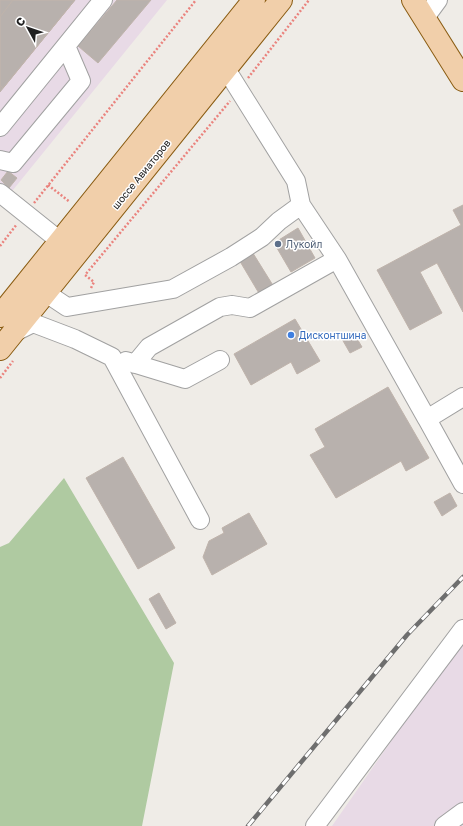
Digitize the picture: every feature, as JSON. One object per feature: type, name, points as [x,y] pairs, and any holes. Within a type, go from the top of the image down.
[{"type":"main road","name":"шоссе Авиаторов","points":[[7,340],[60,241],[254,0]]},
{"type":"main road","name":"шоссе Авиаторов","points":[[37,286],[226,69],[281,0]]},
{"type":"main road","points":[[413,0],[463,80]]},
{"type":"lane","points":[[0,126],[103,0]]},
{"type":"lane","points":[[424,19],[438,0]]},
{"type":"lane","points":[[0,160],[13,163],[81,81],[66,46]]},
{"type":"lane","points":[[226,69],[296,181],[301,205],[337,259],[463,484]]},
{"type":"lane","points":[[0,193],[60,241]]},
{"type":"lane","points":[[37,286],[67,307],[173,289],[231,257],[262,237],[278,222],[301,205]]},
{"type":"lane","points":[[135,364],[150,347],[220,307],[232,305],[250,308],[337,259]]},
{"type":"lane","points":[[7,340],[33,323],[75,339],[112,356],[185,379],[220,360]]},
{"type":"lane","points":[[112,356],[200,520]]},
{"type":"lane","points":[[427,419],[463,397]]},
{"type":"lane","points":[[315,826],[463,629]]},
{"type":"lane","points":[[444,826],[463,812]]},
{"type":"path","points":[[0,246],[196,0]]},
{"type":"path","points":[[85,304],[94,282],[85,275],[239,89],[309,0]]},
{"type":"path","points":[[0,378],[7,340]]},
{"type":"shaded area","points":[[0,0],[167,0],[0,206]]},
{"type":"shaded area","points":[[463,638],[463,826],[332,826]]},
{"type":"green space","points":[[64,478],[174,663],[142,826],[0,826],[0,547],[9,543]]},
{"type":"building","points":[[0,0],[75,0],[0,92]]},
{"type":"building","points":[[13,0],[75,0],[3,88],[0,85],[0,17]]},
{"type":"building","points":[[117,0],[151,0],[98,63],[78,46]]},
{"type":"building","points":[[8,171],[17,178],[9,188],[1,180]]},
{"type":"building","points":[[463,205],[463,312],[437,263],[420,272],[442,313],[410,330],[377,270],[461,225],[453,210]]},
{"type":"building","points":[[298,228],[315,258],[291,272],[274,243]]},
{"type":"building","points":[[251,250],[274,287],[260,295],[238,258]]},
{"type":"building","points":[[295,319],[320,361],[297,374],[291,362],[251,385],[234,354]]},
{"type":"building","points":[[353,332],[362,347],[350,353],[342,339]]},
{"type":"building","points":[[388,387],[429,458],[406,471],[401,461],[336,498],[310,455],[325,447],[315,429]]},
{"type":"building","points":[[123,457],[175,548],[138,569],[86,478]]},
{"type":"building","points":[[450,493],[457,506],[442,516],[434,502]]},
{"type":"building","points":[[249,513],[267,544],[212,575],[203,557],[209,541],[224,533],[222,528]]},
{"type":"building","points":[[159,593],[176,623],[166,629],[149,599]]},
{"type":"railway","points":[[248,826],[407,635],[463,577]]},
{"type":"place","name":"Лукойл","points":[[278,244]]},
{"type":"place","name":"Дисконтшина","points":[[291,335]]}]
